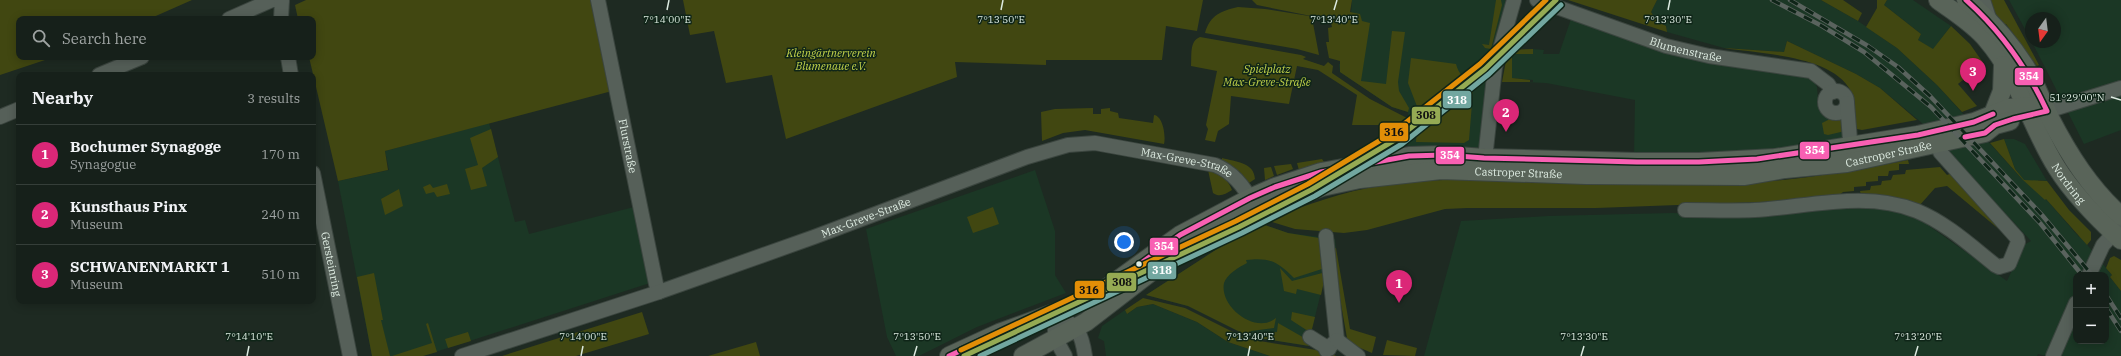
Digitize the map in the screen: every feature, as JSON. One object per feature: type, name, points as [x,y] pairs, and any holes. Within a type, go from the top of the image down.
[{"type":"main road","name":"Nordring","points":[[1938,0],[1961,17],[1986,39],[2003,63],[2056,168],[2077,196],[2118,233]]},
{"type":"main road","name":"Nordring","points":[[1966,0],[1990,21],[2025,66],[2051,108],[2061,139],[2089,183],[2121,216]]},
{"type":"main road","points":[[1993,114],[2002,91],[2003,63]]},
{"type":"main road","name":"Castroper Straße","points":[[1484,164],[1733,161],[1776,158],[1936,131],[1974,122],[2009,108],[2027,111]]},
{"type":"main road","points":[[2027,111],[2051,108]]},
{"type":"main road","name":"Castroper Straße","points":[[1023,356],[1077,327],[1160,265],[1253,205],[1275,187],[1321,172],[1409,156],[1444,155],[1484,164],[1630,176],[1730,177],[1764,174],[1815,165],[1847,163],[1985,133],[1995,125],[2027,111]]},
{"type":"main road","points":[[1985,133],[1997,133],[2022,128],[2029,130],[2042,142]]},
{"type":"main road","name":"Castroper Straße","points":[[949,356],[999,333],[1056,313],[1088,299],[1180,235],[1253,205]]},
{"type":"street","points":[[236,16],[272,0],[282,0],[281,16]]},
{"type":"street","name":"Flurstraße","points":[[598,0],[659,292]]},
{"type":"street","points":[[1484,164],[1495,66],[1514,0]]},
{"type":"street","name":"Blumenstraße","points":[[1537,0],[1666,46],[1709,56],[1811,72],[1828,84],[1832,92],[1839,92],[1843,95],[1847,103]]},
{"type":"street","points":[[1983,0],[1990,21]]},
{"type":"street","points":[[106,72],[135,60]]},
{"type":"street","points":[[289,60],[291,72]]},
{"type":"street","points":[[2051,108],[2121,88]]},
{"type":"street","points":[[1832,92],[1826,99],[1825,103],[1829,111],[1836,113],[1841,112],[1847,103]]},
{"type":"street","points":[[1815,165],[1840,158],[1848,145],[1850,140],[1847,103]]},
{"type":"street","points":[[0,117],[16,110]]},
{"type":"street","name":"Max-Greve-Straße","points":[[462,356],[659,292],[814,237],[1027,158],[1068,145],[1094,143],[1215,165],[1229,172],[1253,205]]},
{"type":"street","name":"Castroper Straße","points":[[1685,210],[1754,210],[1837,202],[1888,204],[1904,207],[1929,217],[1962,238],[1994,265],[2000,267],[2009,264],[2018,242],[2018,238],[1940,152]]},
{"type":"street","name":"Gersteinring","points":[[316,188],[350,356]]},
{"type":"street","points":[[2090,272],[2103,245],[2118,233]]},
{"type":"street","points":[[1326,236],[1331,347]]},
{"type":"street","points":[[2053,356],[2074,308]]},
{"type":"street","points":[[1056,313],[1077,327],[1082,337],[1085,356]]},
{"type":"street","points":[[1056,313],[1055,338],[1065,356]]},
{"type":"street","points":[[1310,337],[1331,347],[1358,356]]},
{"type":"shaded area","points":[[1352,0],[1505,0],[1506,4],[1489,67],[1481,142],[1477,149],[1415,150],[1405,144],[1409,124],[1408,112],[1392,107],[1340,72],[1339,64],[1348,63]]},
{"type":"shaded area","points":[[1657,0],[1821,0],[1858,21],[1897,48],[1937,85],[2023,180],[2015,169],[2004,139],[2014,139],[2025,144],[2047,181],[2038,180],[2045,200],[2046,199],[2079,237],[2080,236],[2112,275],[2110,277],[2121,291],[2121,356],[2058,356],[2073,321],[2073,344],[2109,344],[2109,272],[2073,272],[2073,295],[2046,356],[2038,354],[2037,356],[1424,356],[1461,221],[1548,216],[1672,213],[1735,215],[1858,205],[1893,209],[1925,223],[2007,281],[2024,245],[2031,241],[1922,123],[1880,88],[1856,74],[1787,41],[1784,52],[1724,48],[1667,32],[1666,26],[1657,21],[1651,12]]},
{"type":"shaded area","points":[[1887,0],[1913,0],[1951,26],[1933,50],[1918,40],[1921,34],[1884,5]]},
{"type":"shaded area","points":[[2009,0],[2121,0],[2121,130],[2084,144],[2035,48],[2061,48],[2061,12],[2025,12],[2025,29]]},
{"type":"shaded area","points":[[1571,19],[1811,77],[1817,87],[1821,111],[1827,117],[1843,118],[1846,140],[1788,150],[1634,157],[1635,100],[1546,83],[1525,82],[1533,82],[1533,80],[1512,78],[1512,54],[1532,54],[1533,49],[1544,50],[1543,54],[1559,54]]},
{"type":"shaded area","points":[[489,123],[515,222],[525,220],[529,234],[634,207],[650,283],[423,356],[372,356],[338,181],[389,170],[385,151]]},
{"type":"shaded area","points":[[1035,170],[1055,231],[1055,275],[1066,293],[977,327],[919,356],[896,356],[887,337],[866,229]]},
{"type":"shaded area","points":[[1262,224],[1288,233],[1335,239],[1336,248],[1333,249],[1326,272],[1311,333],[1322,348],[1250,337],[1188,306],[1146,295],[1228,242]]},
{"type":"shaded area","points":[[1153,304],[1197,322],[1228,342],[1270,356],[1106,356],[1104,341],[1098,338],[1102,326],[1125,310],[1127,314],[1137,307]]},
{"type":"green space","points":[[0,0],[192,0],[156,16],[16,16],[16,60],[45,60],[0,75]]},
{"type":"green space","points":[[306,0],[593,0],[612,91],[385,151],[388,170],[338,181],[316,87],[316,72],[313,72],[310,60],[316,60],[316,16],[297,16],[295,5]]},
{"type":"green space","name":"Kleingärtnerverein Blumenaue e.V.","points":[[683,0],[1203,0],[1197,31],[1166,26],[1162,60],[1046,60],[1046,65],[955,62],[957,77],[786,139],[772,75],[726,83],[714,31],[690,35]]},
{"type":"green space","points":[[1252,0],[1352,0],[1350,12],[1360,14],[1362,21],[1370,23],[1361,81],[1386,84],[1392,31],[1405,32],[1398,82],[1399,91],[1409,108],[1408,112],[1392,107],[1340,72],[1340,61],[1329,58],[1326,42],[1329,42],[1328,28],[1332,27],[1331,23],[1327,24],[1326,16],[1316,17],[1257,5]]},
{"type":"green space","points":[[1496,0],[1501,0],[1502,5],[1491,49],[1485,48],[1482,44],[1489,45]]},
{"type":"green space","points":[[1568,0],[1657,0],[1651,12],[1657,21],[1666,26],[1667,32]]},
{"type":"green space","points":[[1821,0],[1843,0],[1862,13],[1858,21]]},
{"type":"green space","points":[[1877,0],[1887,0],[1884,5],[1921,34],[1918,40],[1933,49],[1951,26],[1970,44],[1984,64],[1983,69],[1958,84],[1977,106],[1962,112],[1937,85],[1897,48],[1866,27],[1877,8]]},
{"type":"green space","points":[[1986,0],[2004,0],[2025,39],[2025,48],[2030,48],[2039,65],[2037,66],[2006,24],[2001,26]]},
{"type":"green space","points":[[1238,7],[1265,9],[1309,16],[1312,18],[1319,55],[1297,49],[1205,33],[1213,18],[1221,12]]},
{"type":"green space","name":"Spielplatz Max-Greve-Straße","points":[[1200,37],[1301,55],[1306,57],[1303,59],[1324,66],[1328,62],[1333,66],[1332,73],[1370,99],[1407,118],[1409,124],[1405,144],[1391,145],[1391,129],[1394,125],[1352,125],[1357,95],[1318,70],[1297,66],[1289,104],[1231,96],[1229,124],[1218,131],[1215,142],[1205,140],[1208,129],[1206,125],[1217,71],[1191,66],[1191,53],[1193,45],[1196,39]]},
{"type":"green space","points":[[1787,41],[1856,74],[1880,88],[1917,120],[1862,130],[1857,129],[1855,124],[1854,101],[1851,91],[1842,79],[1828,70],[1812,63],[1794,58],[1724,48],[1784,52]]},
{"type":"green space","points":[[1533,49],[1533,54],[1512,54],[1512,78],[1530,80],[1530,82],[1502,82],[1508,50]]},
{"type":"green space","points":[[1411,58],[1456,64],[1462,75],[1467,78],[1474,79],[1469,140],[1464,143],[1416,142],[1418,109],[1408,83]]},
{"type":"green space","points":[[1093,108],[1093,114],[1101,114],[1101,109],[1110,108],[1110,111],[1118,113],[1119,118],[1153,123],[1154,115],[1157,116],[1163,127],[1165,136],[1164,144],[1085,130],[1063,133],[1042,141],[1041,112],[1055,109]]},
{"type":"green space","points":[[1843,118],[1845,131],[1828,135],[1824,134],[1822,123],[1830,119]]},
{"type":"green space","points":[[491,129],[498,157],[482,168],[487,186],[471,190],[465,169],[478,165],[470,138]]},
{"type":"green space","points":[[2004,139],[2015,169],[2024,180],[2047,181],[2069,210],[2091,232],[2091,240],[2087,245],[2046,199],[2045,200],[2023,180],[1990,143]]},
{"type":"green space","points":[[1222,158],[1248,166],[1254,173],[1255,179],[1249,183],[1240,172],[1222,161]]},
{"type":"green space","points":[[1322,159],[1324,162],[1322,167],[1300,174],[1297,163]]},
{"type":"green space","points":[[1908,160],[1909,164],[1899,164],[1899,170],[1889,171],[1888,176],[1878,176],[1878,181],[1866,182],[1866,186],[1854,187],[1854,191],[1843,192],[1838,196],[1811,200],[1596,208],[1445,209],[1367,230],[1344,233],[1295,229],[1272,222],[1269,218],[1353,191],[1424,181],[1510,179],[1682,185],[1725,184],[1817,176]]},
{"type":"green space","points":[[1291,164],[1293,169],[1277,175],[1274,166]]},
{"type":"green space","points":[[1271,167],[1274,176],[1265,180],[1264,168]]},
{"type":"green space","points":[[1940,167],[1947,175],[1952,173],[2007,236],[1947,186],[1935,188],[1919,206],[1861,195],[1860,191],[1870,190],[1871,186],[1881,185],[1882,181],[1891,180],[1893,175],[1905,174],[1906,170]]},
{"type":"green space","points":[[1208,170],[1223,177],[1228,182],[1232,190],[1220,195],[1213,193]]},
{"type":"green space","points":[[430,184],[433,188],[447,184],[450,194],[437,197],[434,192],[426,194],[423,187]]},
{"type":"green space","points":[[399,189],[403,206],[385,215],[381,199]]},
{"type":"green space","points":[[993,207],[999,224],[973,233],[967,217]]},
{"type":"green space","points":[[1262,224],[1288,233],[1319,238],[1325,268],[1294,278],[1278,264],[1268,260],[1254,259],[1246,260],[1247,263],[1230,274],[1224,283],[1224,292],[1227,301],[1233,309],[1249,321],[1259,323],[1268,322],[1276,318],[1274,328],[1251,331],[1250,337],[1188,306],[1146,295],[1228,242]]},
{"type":"green space","points":[[1336,248],[1350,329],[1376,337],[1372,353],[1351,344],[1347,338],[1335,270],[1333,249]]},
{"type":"green space","points":[[2114,256],[2121,260],[2121,291],[2110,277],[2112,275],[2106,268],[2110,258]]},
{"type":"green space","points":[[1280,268],[1292,281],[1326,272],[1321,295],[1297,289],[1296,294],[1284,291]]},
{"type":"green space","points":[[374,273],[383,320],[381,320],[390,356],[372,356],[357,277]]},
{"type":"green space","points":[[1143,298],[1185,308],[1247,339],[1329,352],[1336,356],[1270,356],[1228,342],[1197,322],[1153,304],[1137,307],[1127,314],[1125,310]]},
{"type":"green space","points":[[642,312],[649,334],[576,356],[502,356]]},
{"type":"green space","points":[[1292,312],[1315,317],[1311,333],[1291,320]]},
{"type":"green space","points":[[428,323],[437,352],[423,356],[392,356],[432,343],[426,324]]},
{"type":"green space","points":[[1278,323],[1322,348],[1253,337],[1253,334],[1277,332]]},
{"type":"green space","points":[[468,332],[471,341],[448,348],[445,339]]},
{"type":"green space","points":[[1387,340],[1417,348],[1415,356],[1383,355]]},
{"type":"green space","points":[[756,342],[760,356],[708,356]]},
{"type":"railway","points":[[1772,0],[1822,26],[1864,52],[1931,107],[2040,223],[2080,272]]},
{"type":"railway","points":[[1790,0],[1868,46],[1898,67],[1930,96],[2042,215],[2090,272]]},
{"type":"railway","points":[[2109,300],[2121,318]]},
{"type":"railway","points":[[2109,313],[2121,331]]},
{"type":"transit line","name":"316","points":[[961,350],[1236,221],[1308,184],[1394,132],[1480,64],[1546,0]]},
{"type":"transit line","name":"308","points":[[964,356],[1239,227],[1311,190],[1398,138],[1485,69],[1556,0]]},
{"type":"transit line","name":"354","points":[[1966,0],[1991,25],[2012,51],[2031,80],[2047,111]]},
{"type":"transit line","name":"318","points":[[980,356],[1242,233],[1315,196],[1402,144],[1489,74],[1561,5]]},
{"type":"transit line","name":"354","points":[[1965,137],[1985,133],[1995,125],[2013,119],[2047,111]]},
{"type":"transit line","name":"354","points":[[949,356],[999,333],[1081,303],[1108,287],[1180,235],[1250,198],[1275,187],[1321,172],[1409,156],[1444,155],[1484,158],[1637,162],[1699,162],[1757,159],[1918,135],[1974,122],[1993,114]]},
{"type":"place","name":"SCHWANENMARKT 1","points":[[1973,91]]},
{"type":"place","name":"Kunsthaus Pinx","points":[[1506,132]]},
{"type":"place","name":"Bochumer Synagoge","points":[[1399,303]]}]
